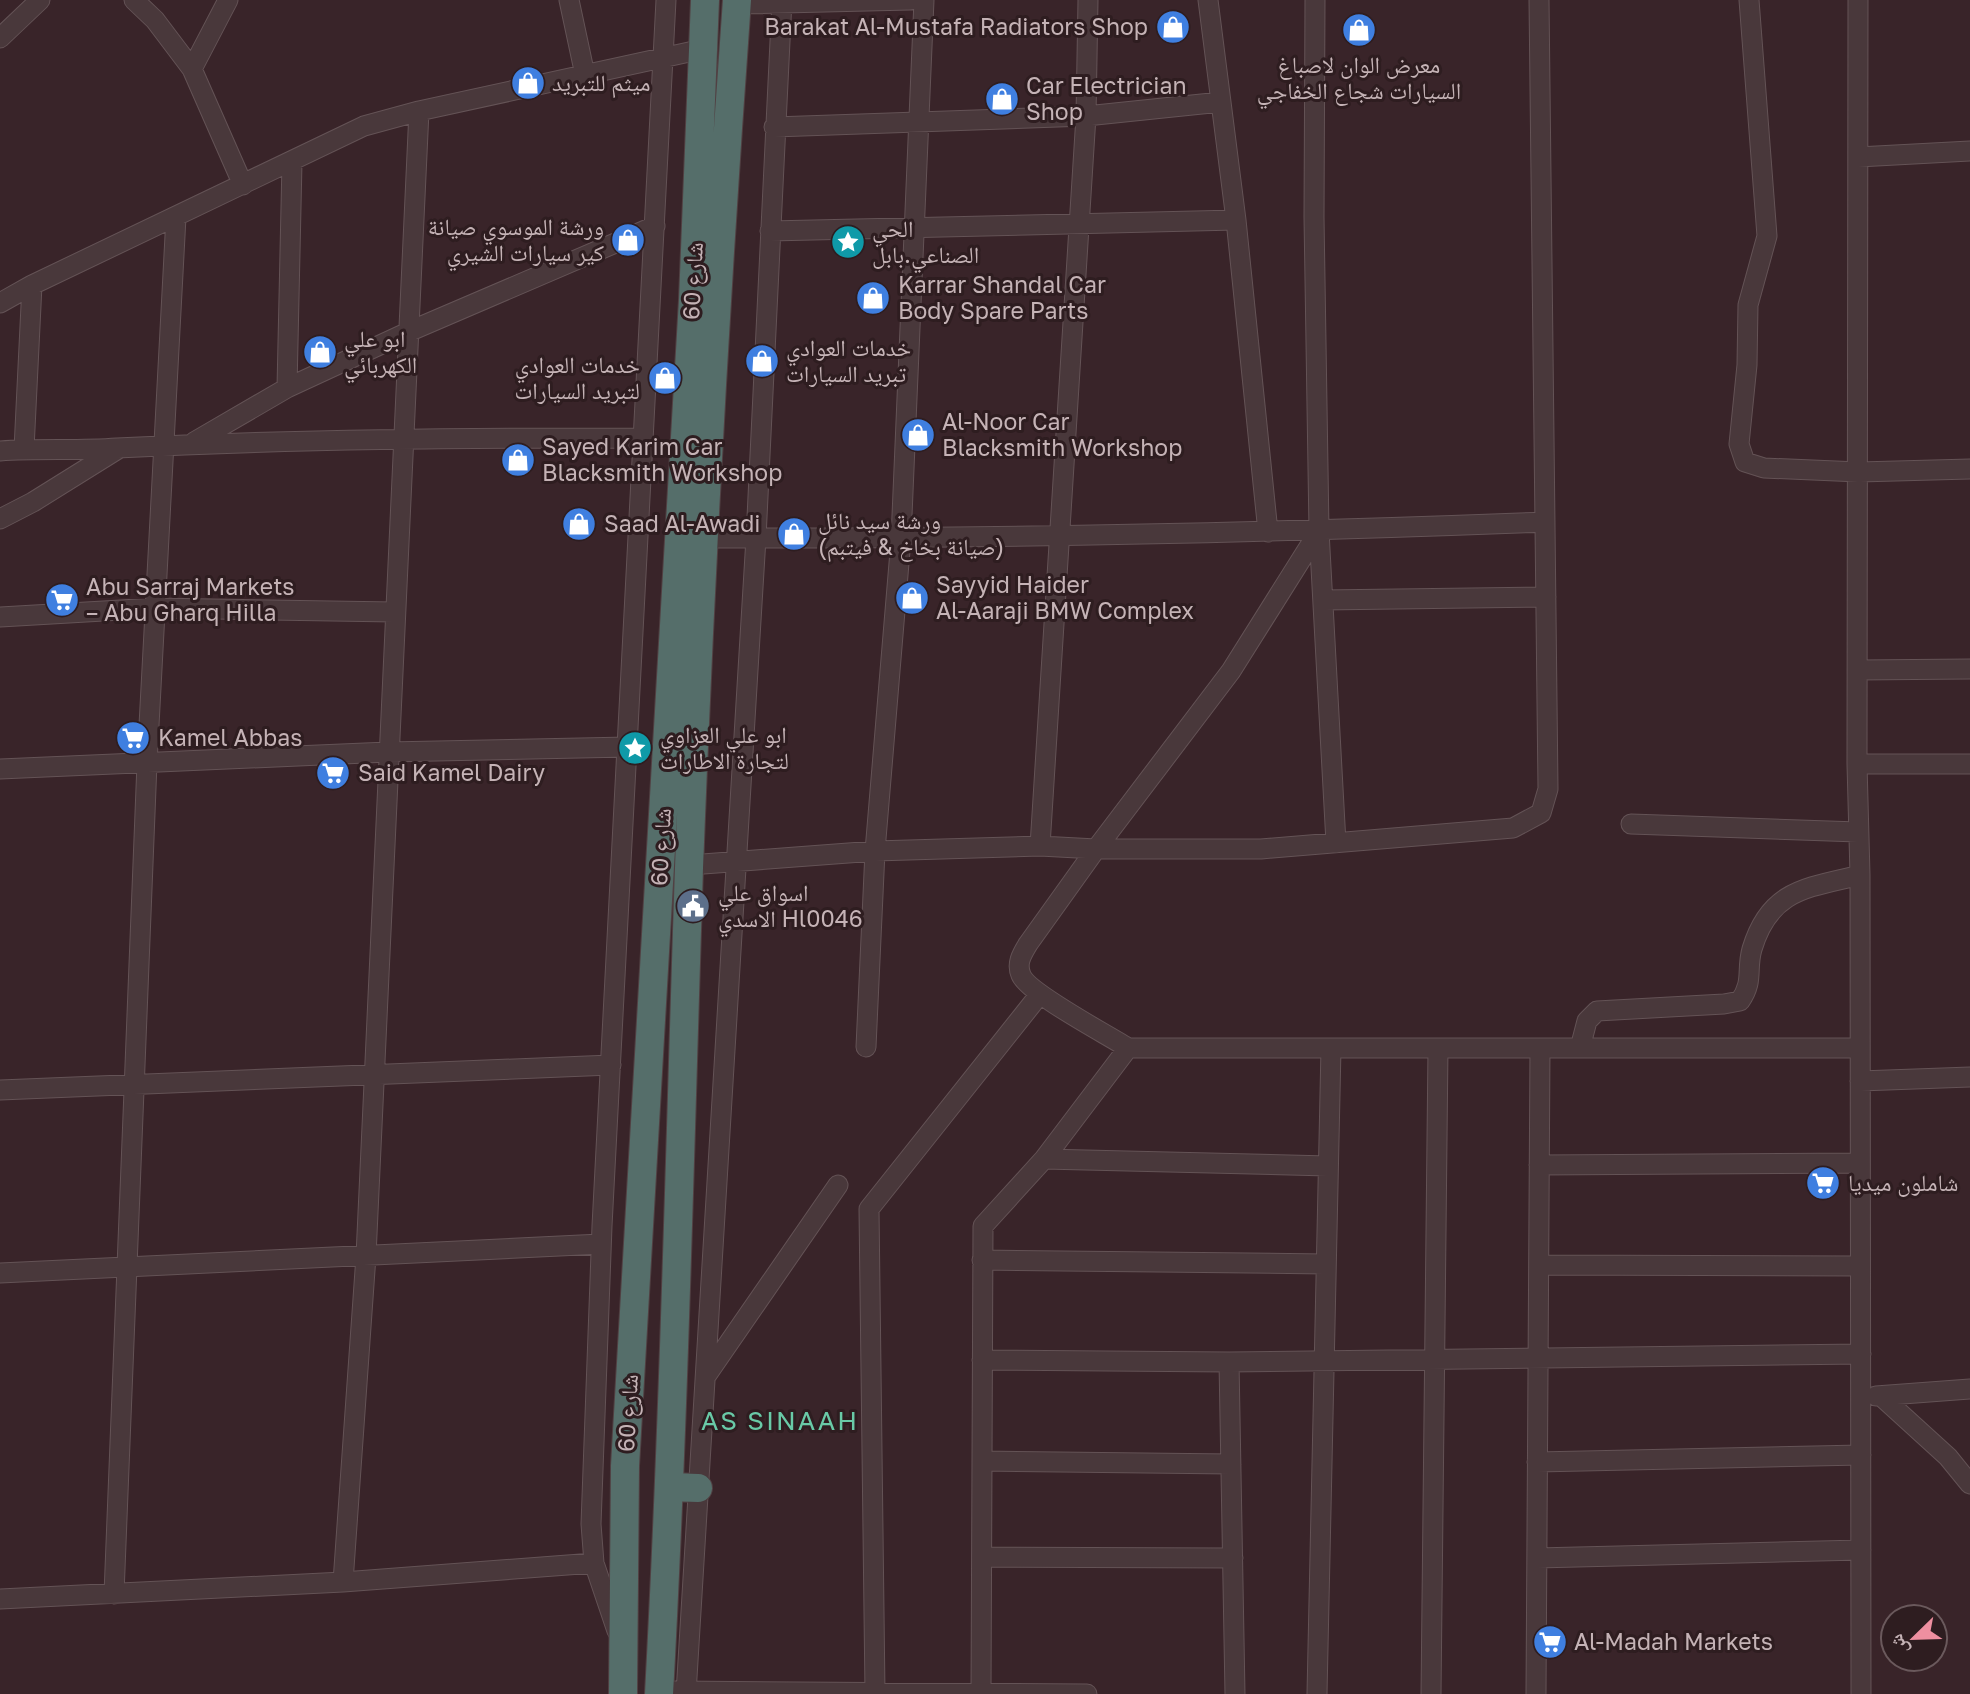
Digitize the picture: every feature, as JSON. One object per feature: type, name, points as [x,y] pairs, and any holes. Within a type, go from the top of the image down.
[{"type":"highway","name":"شارع 60","points":[[623,1694],[625,1466],[693,300],[705,0]]},
{"type":"highway","name":"شارع 60","points":[[673,1692],[670,1487],[690,865],[703,538],[737,2]]},
{"type":"highway","points":[[670,1487],[698,1488]]},
{"type":"street","points":[[0,38],[40,0]]},
{"type":"street","points":[[134,0],[155,20],[192,69],[243,185]]},
{"type":"street","points":[[192,69],[228,0]]},
{"type":"street","points":[[569,0],[585,75]]},
{"type":"street","points":[[624,1664],[618,1635],[594,1563],[591,1524],[601,1244],[666,0]]},
{"type":"street","points":[[737,2],[911,0]]},
{"type":"street","points":[[866,1047],[876,851],[901,539],[924,0]]},
{"type":"street","points":[[1040,846],[1086,116],[1088,0]]},
{"type":"street","points":[[1208,0],[1237,220],[1268,532]]},
{"type":"street","points":[[1315,0],[1314,217],[1319,531],[1336,843]]},
{"type":"street","points":[[690,865],[876,851],[1040,846],[1096,849],[1261,849],[1513,828],[1541,813],[1548,789],[1539,0]]},
{"type":"street","points":[[1749,0],[1767,236],[1748,305],[1739,444],[1745,462],[1764,468],[1859,472],[1970,469]]},
{"type":"street","points":[[1858,0],[1857,764],[1860,875],[1861,1694]]},
{"type":"street","points":[[782,2],[756,538],[706,1377],[698,1488],[673,1692],[1087,1694]]},
{"type":"street","points":[[0,303],[32,285],[364,126],[419,111],[703,49]]},
{"type":"street","points":[[774,127],[1086,116],[1221,102]]},
{"type":"street","points":[[343,1581],[366,1256],[419,111]]},
{"type":"street","points":[[1858,157],[1970,151]]},
{"type":"street","points":[[287,388],[292,162]]},
{"type":"street","points":[[114,1594],[147,763],[176,217]]},
{"type":"street","points":[[770,231],[1237,220]]},
{"type":"street","points":[[192,444],[287,388],[408,332],[655,226]]},
{"type":"street","points":[[24,449],[32,285]]},
{"type":"street","points":[[0,451],[402,438],[644,438]]},
{"type":"street","points":[[0,519],[33,502],[119,448]]},
{"type":"street","points":[[703,538],[901,539],[1319,531],[1545,522]]},
{"type":"street","points":[[1319,531],[1231,671],[1096,849],[1028,944],[1020,959],[1021,976],[1026,983],[1128,1048],[1860,1048]]},
{"type":"street","points":[[1323,600],[1546,597]]},
{"type":"street","points":[[0,617],[155,608],[394,612]]},
{"type":"street","points":[[1858,670],[1970,669]]},
{"type":"street","points":[[0,769],[388,752],[628,747]]},
{"type":"street","points":[[1857,764],[1970,764]]},
{"type":"street","points":[[1631,824],[1858,832]]},
{"type":"street","points":[[1580,1048],[1587,1021],[1597,1011],[1740,1001],[1748,989],[1752,950],[1769,912],[1797,891],[1860,875]]},
{"type":"street","points":[[875,1693],[869,1209],[1040,994]]},
{"type":"street","points":[[981,1693],[983,1226],[1044,1158],[1128,1048]]},
{"type":"street","points":[[1317,1694],[1331,1048]]},
{"type":"street","points":[[1431,1694],[1438,1048]]},
{"type":"street","points":[[1536,1694],[1540,1048]]},
{"type":"street","points":[[0,1090],[611,1065]]},
{"type":"street","points":[[1860,1082],[1970,1077]]},
{"type":"street","points":[[1044,1158],[1328,1166]]},
{"type":"street","points":[[1539,1166],[1860,1163]]},
{"type":"street","points":[[706,1377],[838,1185]]},
{"type":"street","points":[[0,1273],[601,1244]]},
{"type":"street","points":[[982,1260],[1326,1264]]},
{"type":"street","points":[[1539,1265],[1860,1266]]},
{"type":"street","points":[[982,1360],[1229,1362],[1861,1354]]},
{"type":"street","points":[[1229,1362],[1235,1694]]},
{"type":"street","points":[[1861,1398],[1970,1389]]},
{"type":"street","points":[[1881,1396],[1948,1457],[1970,1484]]},
{"type":"street","points":[[1537,1462],[1861,1455]]},
{"type":"street","points":[[982,1461],[1231,1464]]},
{"type":"street","points":[[1537,1558],[1861,1550]]},
{"type":"street","points":[[982,1557],[1233,1558]]},
{"type":"street","points":[[0,1600],[343,1581],[594,1563]]},
{"type":"place","name":"Barakat Al-Mustafa Radiators Shop","points":[[1173,27]]},
{"type":"place","name":"معرض الوان لاصباغ السيارات شجاع الخفاجي","points":[[1359,30]]},
{"type":"place","name":"ميثم للتبريد","points":[[528,83]]},
{"type":"place","name":"Car Electrician Shop","points":[[1002,99]]},
{"type":"place","name":"ورشة الموسوي صيانة كير سيارات الشيري","points":[[628,240]]},
{"type":"place","name":"الحي الصناعي.بابل","points":[[848,242]]},
{"type":"place","name":"Karrar Shandal Car Body Spare Parts","points":[[873,298]]},
{"type":"place","name":"ابو علي الكهربائي","points":[[320,352]]},
{"type":"place","name":"خدمات العوادي تبريد السيارات","points":[[762,361]]},
{"type":"place","name":"خدمات العوادي لتبريد السيارات","points":[[665,378]]},
{"type":"place","name":"Al-Noor Car Blacksmith Workshop","points":[[918,435]]},
{"type":"place","name":"Sayed Karim Car Blacksmith Workshop","points":[[518,460]]},
{"type":"place","name":"Saad Al-Awadi","points":[[579,524]]},
{"type":"place","name":"ورشة سيد نائل (صيانة بخاخ & فيتبم)","points":[[794,534]]},
{"type":"place","name":"Sayyid Haider Al-Aaraji BMW Complex","points":[[912,598]]},
{"type":"place","name":"Abu Sarraj Markets – Abu Gharq Hilla","points":[[62,600]]},
{"type":"place","name":"Kamel Abbas","points":[[133,738]]},
{"type":"place","name":"ابو علي العزاوي لتجارة الاطارات","points":[[635,748]]},
{"type":"place","name":"Said Kamel Dairy","points":[[333,773]]},
{"type":"place","name":"اسواق علي الاسدي Hl0046","points":[[693,906]]},
{"type":"place","name":"شاملون ميديا","points":[[1823,1183]]},
{"type":"place","name":"Al-Madah Markets","points":[[1550,1642]]},
{"type":"district","name":"AS SINAAH","points":[[780,1421]]}]
